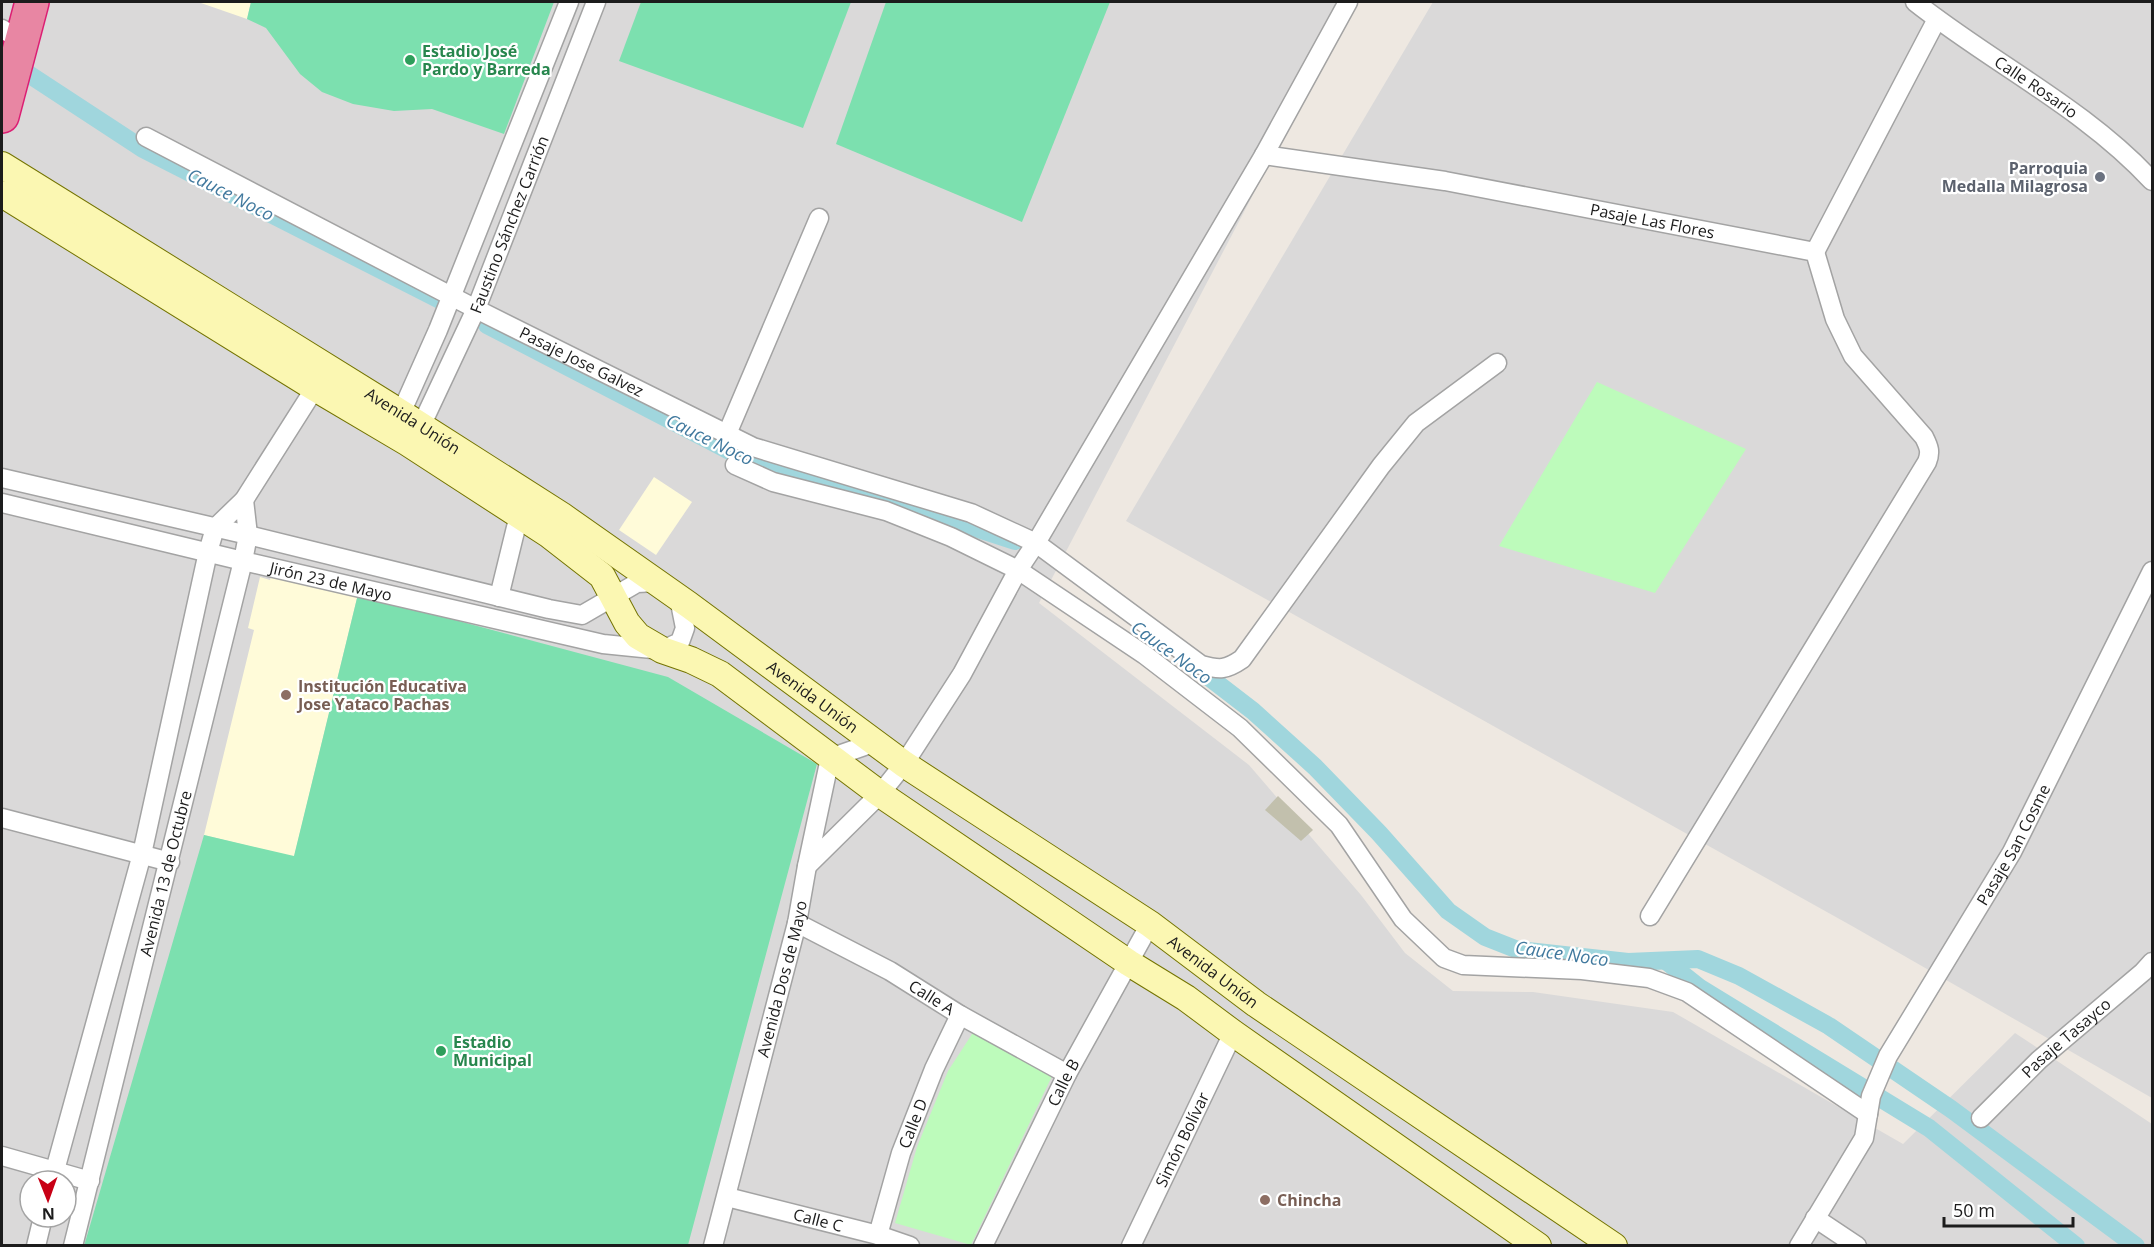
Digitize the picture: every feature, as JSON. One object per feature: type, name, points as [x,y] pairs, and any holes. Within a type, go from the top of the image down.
[{"type":"highway","points":[[2,116],[11,35],[32,2]]},
{"type":"main road","name":"Avenida Unión","points":[[2,165],[405,428],[561,515],[657,582],[904,764],[1150,924],[1256,1004],[1614,1245]]},
{"type":"main road","name":"Avenida Unión","points":[[2,194],[315,388],[405,428],[602,576],[627,622],[638,636],[662,650],[692,660],[720,674],[880,794],[1129,963],[1186,998],[1538,1245]]},
{"type":"street","name":"Faustino Sánchez Carrión","points":[[405,428],[450,296],[569,2]]},
{"type":"street","name":"Faustino Sánchez Carrión","points":[[405,428],[476,309],[596,2]]},
{"type":"street","points":[[807,866],[880,794],[904,764],[962,674],[1018,570],[1264,154],[1348,2]]},
{"type":"street","name":"Calle Rosario","points":[[1915,2],[1937,20],[2068,109],[2132,158],[2152,181]]},
{"type":"street","points":[[1650,916],[1930,455],[1930,447],[1924,437],[1853,356],[1835,319],[1815,252],[1937,20]]},
{"type":"street","points":[[555,38],[578,48]]},
{"type":"street","name":"Pasaje Jose Galvez","points":[[146,137],[450,296],[753,447],[971,513],[1036,543],[1201,665],[1216,669],[1229,668],[1242,659],[1381,466],[1416,423],[1497,363]]},
{"type":"street","name":"Pasaje Las Flores","points":[[1264,154],[1445,181],[1815,252]]},
{"type":"street","points":[[727,434],[819,218]]},
{"type":"street","name":"Avenida 13 de Octubre","points":[[55,1169],[142,854],[215,528],[244,500],[315,388]]},
{"type":"street","points":[[735,465],[772,482],[886,511],[951,537],[1018,570],[1145,655],[1239,728],[1339,825],[1403,919],[1444,958],[1463,965],[1582,970],[1649,978],[1687,992],[1869,1105]]},
{"type":"street","name":"Jirón 23 de Mayo","points":[[2,478],[582,615],[613,596]]},
{"type":"street","name":"Avenida 13 de Octubre","points":[[73,1245],[243,561],[248,535],[244,500]]},
{"type":"street","name":"Jirón 23 de Mayo","points":[[2,503],[603,644],[662,650]]},
{"type":"street","points":[[499,597],[519,515]]},
{"type":"street","name":"Pasaje San Cosme","points":[[1798,1245],[1859,1147],[1866,1131],[1869,1105],[1888,1056],[2012,852],[2152,571]]},
{"type":"street","points":[[613,596],[637,583],[657,582]]},
{"type":"street","points":[[662,650],[680,642],[685,628],[679,598]]},
{"type":"street","points":[[830,758],[876,742]]},
{"type":"street","name":"Avenida Dos de Mayo","points":[[713,1245],[797,923],[830,758]]},
{"type":"street","points":[[2,818],[170,862]]},
{"type":"street","name":"Calle A","points":[[797,923],[890,971],[960,1015],[1067,1074]]},
{"type":"street","name":"Calle B","points":[[983,1245],[1067,1074],[1150,924]]},
{"type":"street","name":"Pasaje Tasayco","points":[[1982,1118],[2039,1060],[2152,962]]},
{"type":"street","name":"Calle D","points":[[878,1235],[901,1153],[934,1069],[960,1015]]},
{"type":"street","name":"Simón Bolívar","points":[[1131,1245],[1233,1033]]},
{"type":"street","points":[[2,1156],[35,1169]]},
{"type":"street","points":[[78,1179],[90,1181]]},
{"type":"street","name":"Calle C","points":[[727,1197],[910,1245]]},
{"type":"street","points":[[1815,1218],[1857,1245]]},
{"type":"street","points":[[36,1245],[40,1229]]},
{"type":"shaded area","points":[[2,2],[1354,2],[1039,603],[1249,765],[1361,895],[1405,953],[1453,991],[1533,992],[1673,1012],[1903,1144],[2015,1033],[2152,1124],[2152,1245],[2,1246]]},
{"type":"shaded area","points":[[198,2],[251,2],[247,19]]},
{"type":"shaded area","points":[[1433,2],[2152,2],[2152,1098],[1852,926],[1126,521]]},
{"type":"shaded area","points":[[654,477],[692,502],[656,555],[619,530]]},
{"type":"shaded area","name":"Institución Educativa Jose Yataco Pachas","points":[[272,573],[358,594],[294,857],[204,835],[254,630],[248,628],[260,577],[270,580]]},
{"type":"shaded area","points":[[1278,796],[1313,830],[1301,841],[1265,810]]},
{"type":"green space","name":"Estadio José Pardo y Barreda","points":[[251,2],[554,2],[504,134],[432,109],[394,111],[353,104],[322,92],[300,74],[266,28],[247,19]]},
{"type":"green space","points":[[641,2],[851,2],[803,128],[619,61]]},
{"type":"green space","points":[[886,2],[1110,2],[1022,222],[836,144]]},
{"type":"green space","points":[[1597,382],[1746,449],[1655,593],[1499,546]]},
{"type":"green space","name":"Estadio Municipal","points":[[358,594],[668,677],[817,764],[688,1245],[84,1246],[204,835],[294,856]]},
{"type":"green space","points":[[976,1028],[1054,1072],[971,1245],[895,1223],[917,1147],[948,1071]]},
{"type":"waterway","name":"Cauce Noco","points":[[30,75],[143,149],[440,300]]},
{"type":"waterway","name":"Cauce Noco","points":[[487,325],[749,461],[778,472],[923,511],[1015,541]]},
{"type":"waterway","name":"Cauce Noco","points":[[1188,661],[1253,711],[1315,767],[1379,833],[1448,911],[1485,937],[1518,950],[1628,962],[1698,959],[1739,976],[1829,1026],[1951,1109],[2136,1246]]},
{"type":"waterway","points":[[1666,961],[1700,988],[1929,1128],[2076,1246]]},
{"type":"place","name":"Estadio José Pardo y Barreda","points":[[410,60]]},
{"type":"place","name":"Parroquia Medalla Milagrosa","points":[[2100,177]]},
{"type":"place","name":"Institución Educativa Jose Yataco Pachas","points":[[286,695]]},
{"type":"place","name":"Estadio Municipal","points":[[441,1051]]},
{"type":"place","name":"Chincha","points":[[1265,1200]]}]
